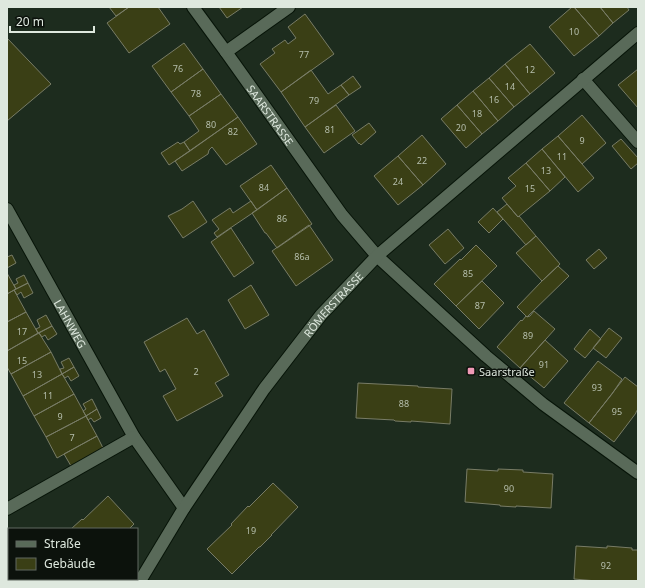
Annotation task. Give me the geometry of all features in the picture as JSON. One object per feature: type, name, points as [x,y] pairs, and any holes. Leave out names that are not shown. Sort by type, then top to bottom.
[{"type":"street","name":"SAARSTRASSE","points":[[193,7],[342,215],[377,256],[486,356],[543,404],[638,473]]},
{"type":"street","points":[[226,52],[289,7]]},
{"type":"street","name":"RÖMERSTRASSE","points":[[140,581],[184,508],[264,389],[321,314],[377,256],[638,33]]},
{"type":"street","points":[[583,79],[638,142]]},
{"type":"street","name":"LAHNWEG","points":[[7,209],[134,437],[184,508]]},
{"type":"street","points":[[7,509],[134,437]]},
{"type":"building","points":[[109,7],[129,7],[116,16]]},
{"type":"building","points":[[129,7],[158,7],[170,24],[129,53],[107,23]]},
{"type":"building","points":[[219,7],[243,7],[227,18]]},
{"type":"building","points":[[572,7],[574,7],[599,36],[574,56],[549,27]]},
{"type":"building","points":[[574,7],[600,7],[613,23],[599,36]]},
{"type":"building","points":[[600,7],[627,7],[629,10],[613,23]]},
{"type":"building","points":[[305,14],[334,54],[281,92],[260,64],[275,53],[272,49],[285,40],[288,44],[296,38],[288,27]]},
{"type":"building","points":[[7,38],[51,84],[7,121]]},
{"type":"building","points":[[184,43],[203,69],[171,92],[152,66]]},
{"type":"building","points":[[530,44],[555,73],[530,94],[505,64]]},
{"type":"building","points":[[505,64],[530,94],[514,107],[489,78]]},
{"type":"building","points":[[203,69],[221,94],[189,116],[171,92]]},
{"type":"building","points":[[638,69],[638,108],[618,85]]},
{"type":"building","points":[[311,70],[328,94],[341,85],[349,95],[305,127],[281,92]]},
{"type":"building","points":[[353,76],[361,87],[349,95],[341,85]]},
{"type":"building","points":[[489,78],[514,107],[498,121],[473,91]]},
{"type":"building","points":[[473,91],[498,121],[482,134],[457,105]]},
{"type":"building","points":[[221,94],[238,117],[190,151],[184,142],[199,131],[189,116]]},
{"type":"building","points":[[336,105],[355,131],[324,153],[305,127]]},
{"type":"building","points":[[457,105],[482,134],[466,148],[441,119]]},
{"type":"building","points":[[582,115],[606,143],[582,164],[558,136]]},
{"type":"building","points":[[238,117],[257,144],[226,165],[212,147],[208,154],[182,171],[175,161]]},
{"type":"building","points":[[369,123],[376,132],[361,145],[352,135]]},
{"type":"building","points":[[422,135],[446,164],[423,185],[398,156]]},
{"type":"building","points":[[558,136],[594,178],[578,192],[542,149]]},
{"type":"building","points":[[621,139],[638,158],[638,163],[631,169],[612,146]]},
{"type":"building","points":[[178,142],[180,144],[184,142],[190,151],[169,165],[161,153]]},
{"type":"building","points":[[542,149],[565,177],[550,191],[526,163]]},
{"type":"building","points":[[398,156],[423,185],[398,205],[374,176]]},
{"type":"building","points":[[526,163],[550,191],[518,217],[502,198],[516,186],[508,178]]},
{"type":"building","points":[[271,165],[287,188],[257,210],[240,186]]},
{"type":"building","points":[[287,188],[312,224],[277,248],[252,213]]},
{"type":"building","points":[[193,201],[207,222],[183,238],[168,216],[182,209]]},
{"type":"building","points":[[251,201],[257,210],[217,237],[214,233],[219,229],[212,220],[230,208],[233,213]]},
{"type":"building","points":[[507,204],[536,236],[526,245],[497,212]]},
{"type":"building","points":[[493,208],[503,219],[489,233],[478,222]]},
{"type":"building","points":[[309,225],[333,260],[296,286],[272,251]]},
{"type":"building","points":[[231,228],[254,263],[234,277],[211,242]]},
{"type":"building","points":[[448,229],[464,248],[445,264],[429,245]]},
{"type":"building","points":[[536,236],[560,264],[542,281],[516,253]]},
{"type":"building","points":[[476,245],[497,266],[456,306],[434,284]]},
{"type":"building","points":[[599,249],[607,258],[594,269],[586,260]]},
{"type":"building","points":[[12,255],[16,263],[7,268],[7,257]]},
{"type":"building","points":[[558,266],[569,276],[527,317],[517,307]]},
{"type":"building","points":[[7,273],[16,289],[7,294]]},
{"type":"building","points":[[24,275],[28,283],[16,289],[14,285],[18,283],[16,279]]},
{"type":"building","points":[[482,281],[504,303],[479,329],[456,306]]},
{"type":"building","points":[[28,283],[33,293],[24,298],[21,292],[17,295],[14,290]]},
{"type":"building","points":[[251,285],[269,315],[245,329],[228,300]]},
{"type":"building","points":[[14,290],[26,312],[7,322],[7,294]]},
{"type":"building","points":[[534,311],[555,329],[520,368],[497,347],[521,320],[522,321],[526,316],[530,316]]},
{"type":"building","points":[[26,312],[38,333],[7,351],[7,322]]},
{"type":"building","points":[[46,315],[52,326],[38,333],[36,329],[40,327],[37,320]]},
{"type":"building","points":[[187,318],[197,334],[204,330],[229,375],[215,383],[223,396],[177,421],[163,396],[176,389],[165,369],[160,372],[144,342]]},
{"type":"building","points":[[52,326],[57,334],[48,340],[45,335],[42,337],[39,333]]},
{"type":"building","points":[[609,328],[622,338],[606,358],[593,348]]},
{"type":"building","points":[[590,329],[601,339],[585,358],[574,349]]},
{"type":"building","points":[[39,333],[51,352],[11,374],[7,367],[7,351]]},
{"type":"building","points":[[545,340],[568,361],[544,388],[520,368]]},
{"type":"building","points":[[51,352],[62,374],[23,396],[11,374]]},
{"type":"building","points":[[69,358],[74,367],[62,374],[60,369],[64,368],[61,362]]},
{"type":"building","points":[[598,361],[622,379],[589,423],[564,403]]},
{"type":"building","points":[[74,367],[79,376],[71,381],[68,376],[65,378],[62,374]]},
{"type":"building","points":[[62,374],[74,394],[34,416],[23,396]]},
{"type":"building","points":[[625,377],[638,387],[638,409],[614,442],[589,423]]},
{"type":"building","points":[[358,383],[452,389],[450,424],[356,418]]},
{"type":"building","points":[[74,394],[86,416],[46,437],[34,416]]},
{"type":"building","points":[[92,399],[97,409],[86,416],[83,411],[86,409],[83,404]]},
{"type":"building","points":[[97,409],[101,418],[94,422],[91,418],[88,420],[86,416]]},
{"type":"building","points":[[86,416],[97,436],[57,458],[46,437]]},
{"type":"building","points":[[97,436],[103,448],[71,466],[64,454]]},
{"type":"building","points":[[467,469],[498,471],[498,469],[523,470],[523,472],[553,474],[551,508],[500,506],[465,502]]},
{"type":"building","points":[[273,483],[298,507],[232,574],[207,549],[232,525],[231,524],[248,506],[249,507]]},
{"type":"building","points":[[108,496],[134,524],[130,528],[72,528],[82,519],[83,520]]},
{"type":"building","points":[[576,546],[607,548],[607,546],[632,548],[632,550],[638,550],[638,581],[597,581],[574,579]]},
{"type":"place","name":"Saarstraße","points":[[471,371]]}]
